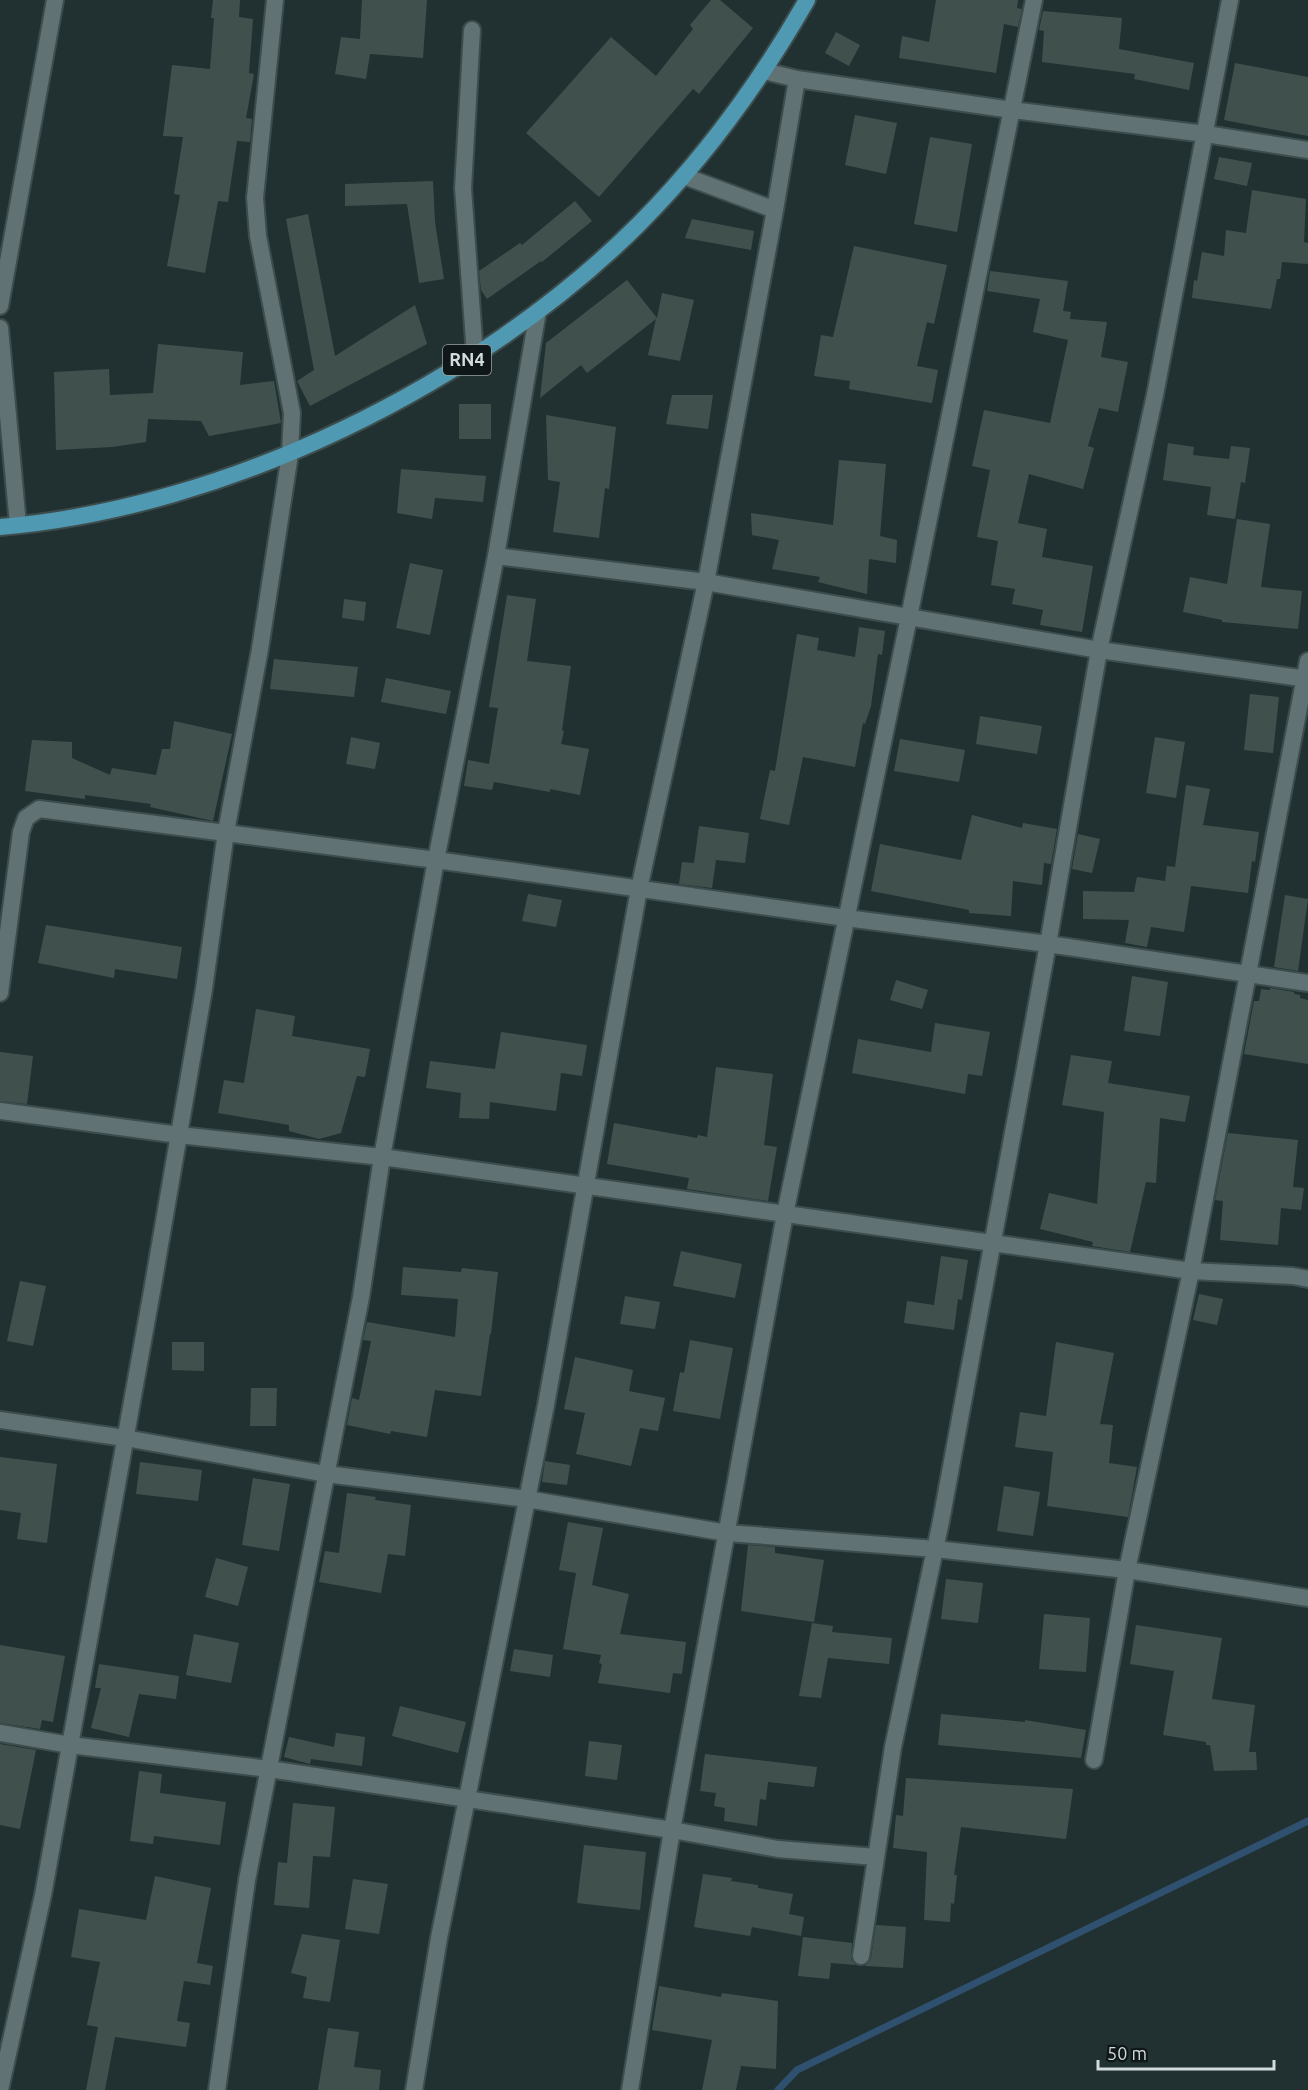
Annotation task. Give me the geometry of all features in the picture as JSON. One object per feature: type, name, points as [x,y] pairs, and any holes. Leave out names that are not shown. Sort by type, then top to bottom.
[{"type":"highway","name":"RN4","points":[[0,527],[102,513],[223,480],[290,454],[377,412],[475,355],[590,270],[639,225],[721,132],[764,71],[807,0]]},
{"type":"street","points":[[0,306],[55,0]]},
{"type":"street","points":[[0,2090],[43,1895],[179,1135],[204,989],[226,832],[260,649],[290,454],[292,413],[258,236],[255,198],[274,0]]},
{"type":"street","points":[[630,2090],[672,1830],[785,1214],[1034,0]]},
{"type":"street","points":[[861,1956],[893,1747],[935,1549],[1048,944],[1099,650],[1155,395],[1230,0]]},
{"type":"street","points":[[472,30],[463,188],[475,355]]},
{"type":"street","points":[[764,71],[797,79],[1012,110],[1206,134],[1308,150]]},
{"type":"street","points":[[414,2090],[439,1938],[546,1405],[639,889],[706,582],[797,79]]},
{"type":"street","points":[[684,176],[775,210]]},
{"type":"street","points":[[217,2090],[247,1880],[361,1297],[382,1157],[436,860],[496,556],[538,310]]},
{"type":"street","points":[[0,328],[18,525]]},
{"type":"street","points":[[496,556],[706,582],[1099,650],[1306,679]]},
{"type":"street","points":[[1094,1760],[1127,1570],[1191,1271],[1308,661]]},
{"type":"street","points":[[0,993],[21,832],[26,818],[39,809],[436,860],[1048,944],[1308,983]]},
{"type":"street","points":[[0,1111],[179,1135],[382,1157],[1191,1271],[1293,1276],[1308,1279]]},
{"type":"street","points":[[0,1420],[125,1438],[327,1474],[526,1499],[728,1533],[935,1549],[1127,1570],[1308,1598]]},
{"type":"street","points":[[0,1733],[70,1745],[269,1769],[672,1830],[778,1849],[876,1857]]},
{"type":"building","points":[[213,0],[240,0],[239,17],[253,19],[249,73],[254,74],[246,118],[252,119],[250,142],[237,141],[228,202],[218,201],[205,273],[167,266],[180,195],[174,194],[183,137],[163,136],[172,65],[210,69]]},
{"type":"building","points":[[362,0],[427,0],[423,58],[370,54],[366,79],[335,74],[341,37],[360,39]]},
{"type":"building","points":[[711,0],[720,0],[753,28],[699,94],[693,89],[599,197],[526,133],[611,37],[656,76],[693,29],[690,25]]},
{"type":"building","points":[[936,0],[1018,0],[1017,8],[1022,9],[1018,27],[1004,24],[996,73],[899,58],[902,36],[929,42]]},
{"type":"building","points":[[1043,11],[1122,18],[1119,49],[1194,63],[1189,90],[1134,79],[1135,74],[1042,62],[1044,31],[1039,30]]},
{"type":"building","points":[[836,32],[860,45],[849,66],[825,53]]},
{"type":"building","points":[[1235,63],[1308,77],[1308,136],[1224,120]]},
{"type":"building","points":[[855,115],[897,123],[886,174],[845,165]]},
{"type":"building","points":[[930,137],[972,144],[957,232],[914,224]]},
{"type":"building","points":[[1219,157],[1252,163],[1247,186],[1214,179]]},
{"type":"building","points":[[433,181],[435,222],[444,279],[419,283],[407,204],[345,206],[345,184]]},
{"type":"building","points":[[1252,190],[1306,199],[1304,242],[1308,243],[1308,264],[1282,262],[1280,279],[1277,279],[1271,309],[1192,298],[1194,280],[1197,281],[1202,252],[1224,256],[1226,230],[1246,233]]},
{"type":"building","points":[[575,201],[592,221],[542,262],[487,299],[481,290],[479,271],[520,243],[522,245]]},
{"type":"building","points":[[308,214],[335,356],[415,305],[427,344],[310,406],[297,381],[314,370],[286,219]]},
{"type":"building","points":[[692,219],[754,231],[751,250],[685,238]]},
{"type":"building","points":[[854,246],[947,265],[934,324],[927,322],[917,366],[938,370],[932,403],[849,389],[850,381],[814,376],[821,335],[833,337]]},
{"type":"building","points":[[990,271],[1068,281],[1063,311],[1071,312],[1070,319],[1107,322],[1101,357],[1128,362],[1118,412],[1099,408],[1088,446],[1094,448],[1083,489],[1029,474],[1018,523],[1047,529],[1042,557],[1093,566],[1082,632],[1040,625],[1043,610],[1012,604],[1015,589],[991,585],[998,541],[977,537],[990,470],[972,466],[984,410],[1050,423],[1068,340],[1033,332],[1040,299],[987,291]]},
{"type":"building","points":[[627,280],[657,318],[662,293],[694,300],[680,361],[648,355],[656,319],[587,373],[581,365],[540,398],[546,343]]},
{"type":"building","points":[[158,344],[243,352],[240,385],[274,381],[281,423],[209,436],[201,421],[148,419],[146,442],[112,447],[56,450],[54,372],[109,369],[110,395],[153,393]]},
{"type":"building","points":[[672,395],[713,395],[708,429],[666,424]]},
{"type":"building","points":[[459,404],[491,404],[491,439],[459,439]]},
{"type":"building","points":[[546,415],[616,427],[609,489],[605,488],[599,538],[553,532],[560,482],[548,480]]},
{"type":"building","points":[[1168,443],[1194,447],[1193,455],[1229,459],[1231,446],[1250,448],[1245,483],[1241,482],[1235,519],[1207,515],[1211,487],[1163,480]]},
{"type":"building","points":[[839,460],[886,464],[880,536],[897,540],[896,563],[869,559],[867,594],[818,582],[820,577],[772,569],[779,540],[752,535],[751,513],[833,525]]},
{"type":"building","points":[[401,469],[486,476],[483,502],[435,498],[432,519],[397,513]]},
{"type":"building","points":[[1237,519],[1270,524],[1261,587],[1302,591],[1298,629],[1222,622],[1222,620],[1183,612],[1190,577],[1227,584]]},
{"type":"building","points":[[410,563],[443,570],[430,635],[396,628]]},
{"type":"building","points":[[507,595],[536,599],[527,661],[571,666],[561,744],[589,749],[580,795],[494,782],[492,790],[464,786],[468,760],[489,764],[498,708],[489,707]]},
{"type":"building","points":[[344,599],[366,602],[364,621],[342,618]]},
{"type":"building","points":[[859,627],[885,631],[882,655],[878,654],[871,706],[865,724],[863,723],[855,767],[803,757],[789,825],[760,819],[770,770],[775,771],[797,634],[819,638],[817,650],[855,657]]},
{"type":"building","points":[[274,659],[358,667],[354,697],[270,689]]},
{"type":"building","points":[[386,678],[451,691],[446,714],[381,702]]},
{"type":"building","points":[[1250,694],[1279,697],[1273,753],[1244,750]]},
{"type":"building","points":[[980,716],[1042,726],[1037,754],[976,744]]},
{"type":"building","points":[[174,721],[232,734],[213,821],[150,807],[151,804],[85,795],[85,799],[25,791],[32,740],[72,742],[72,758],[110,775],[112,768],[156,775],[162,749],[170,749]]},
{"type":"building","points":[[351,737],[380,743],[375,769],[346,764]]},
{"type":"building","points":[[1155,737],[1185,742],[1176,798],[1146,793]]},
{"type":"building","points":[[900,739],[965,750],[959,782],[894,771]]},
{"type":"building","points":[[1186,785],[1210,789],[1203,825],[1259,832],[1248,893],[1191,886],[1184,932],[1151,927],[1147,947],[1125,943],[1129,920],[1083,919],[1083,891],[1134,892],[1137,877],[1165,881],[1167,866],[1175,867]]},
{"type":"building","points":[[972,815],[1022,828],[1023,823],[1057,829],[1051,864],[1044,863],[1042,885],[1013,881],[1011,916],[969,913],[969,910],[871,891],[880,844],[961,860]]},
{"type":"building","points":[[699,826],[749,833],[745,863],[716,860],[712,888],[679,884],[682,862],[694,863]]},
{"type":"building","points":[[1078,834],[1100,839],[1092,873],[1072,869]]},
{"type":"building","points":[[528,894],[562,900],[556,927],[522,921]]},
{"type":"building","points":[[1285,895],[1308,899],[1298,971],[1274,967]]},
{"type":"building","points":[[46,925],[182,947],[177,979],[115,969],[114,978],[38,963]]},
{"type":"building","points":[[1132,976],[1168,982],[1160,1036],[1124,1031]]},
{"type":"building","points":[[896,980],[928,990],[922,1009],[890,1000]]},
{"type":"building","points":[[1270,988],[1294,992],[1300,995],[1300,998],[1308,1000],[1308,1064],[1244,1054],[1254,1001],[1259,1001],[1261,989],[1270,990]]},
{"type":"building","points":[[256,1009],[295,1016],[292,1036],[370,1049],[365,1077],[357,1076],[341,1133],[319,1139],[289,1131],[289,1125],[218,1113],[224,1080],[244,1083]]},
{"type":"building","points":[[935,1023],[990,1032],[982,1076],[968,1074],[965,1094],[852,1073],[858,1039],[931,1052]]},
{"type":"building","points":[[501,1032],[587,1045],[582,1076],[561,1073],[556,1111],[490,1102],[489,1119],[459,1118],[461,1093],[426,1088],[430,1061],[495,1069]]},
{"type":"building","points":[[0,1052],[33,1056],[27,1104],[0,1101]]},
{"type":"building","points":[[1071,1055],[1112,1061],[1108,1083],[1190,1096],[1185,1122],[1160,1118],[1156,1183],[1146,1182],[1130,1252],[1092,1246],[1093,1242],[1040,1229],[1049,1193],[1097,1204],[1104,1112],[1062,1105]]},
{"type":"building","points":[[716,1067],[773,1074],[764,1145],[777,1147],[768,1201],[687,1189],[689,1178],[607,1164],[614,1123],[697,1138],[698,1135],[707,1137]]},
{"type":"building","points":[[1228,1133],[1298,1140],[1293,1187],[1304,1188],[1301,1210],[1281,1208],[1278,1245],[1220,1240],[1223,1201],[1215,1200]]},
{"type":"building","points":[[681,1251],[742,1264],[735,1298],[673,1286]]},
{"type":"building","points":[[941,1256],[968,1260],[962,1300],[958,1299],[954,1330],[904,1323],[907,1301],[934,1305]]},
{"type":"building","points":[[403,1267],[461,1272],[462,1268],[498,1272],[481,1396],[435,1390],[427,1437],[391,1431],[390,1434],[347,1425],[352,1398],[359,1400],[371,1341],[363,1340],[367,1322],[455,1337],[458,1299],[401,1295]]},
{"type":"building","points":[[20,1281],[46,1286],[33,1346],[7,1341]]},
{"type":"building","points":[[1199,1294],[1223,1299],[1217,1325],[1193,1320]]},
{"type":"building","points":[[625,1296],[660,1302],[655,1329],[620,1324]]},
{"type":"building","points":[[690,1340],[733,1348],[720,1419],[673,1411],[680,1372],[684,1373]]},
{"type":"building","points":[[172,1342],[204,1342],[204,1371],[172,1370]]},
{"type":"building","points":[[1056,1342],[1114,1353],[1100,1424],[1113,1425],[1109,1463],[1137,1467],[1128,1517],[1047,1506],[1053,1452],[1015,1447],[1020,1412],[1046,1416]]},
{"type":"building","points":[[575,1357],[633,1370],[629,1391],[665,1398],[658,1431],[640,1428],[631,1466],[576,1454],[585,1413],[564,1409]]},
{"type":"building","points":[[251,1388],[277,1388],[276,1426],[250,1426]]},
{"type":"building","points":[[0,1457],[57,1464],[47,1543],[17,1539],[21,1513],[0,1510]]},
{"type":"building","points":[[545,1461],[570,1465],[567,1485],[542,1482]]},
{"type":"building","points":[[140,1462],[202,1470],[198,1501],[136,1494]]},
{"type":"building","points":[[253,1478],[290,1484],[279,1551],[242,1545]]},
{"type":"building","points":[[1004,1486],[1040,1492],[1033,1536],[997,1531]]},
{"type":"building","points":[[347,1493],[411,1505],[405,1556],[388,1554],[381,1593],[319,1582],[325,1551],[339,1553]]},
{"type":"building","points":[[568,1522],[603,1528],[592,1585],[629,1594],[620,1634],[686,1642],[682,1674],[673,1673],[670,1693],[598,1683],[602,1664],[599,1663],[601,1655],[563,1649],[576,1573],[559,1570]]},
{"type":"building","points":[[748,1545],[775,1547],[775,1553],[824,1560],[814,1622],[741,1611]]},
{"type":"building","points":[[216,1558],[248,1567],[238,1606],[205,1597]]},
{"type":"building","points":[[946,1579],[983,1583],[978,1623],[941,1619]]},
{"type":"building","points":[[1044,1614],[1090,1618],[1086,1672],[1039,1669]]},
{"type":"building","points":[[812,1623],[833,1626],[832,1632],[892,1638],[889,1664],[828,1658],[821,1698],[799,1696]]},
{"type":"building","points":[[1136,1625],[1222,1638],[1212,1699],[1255,1705],[1249,1752],[1256,1752],[1257,1770],[1214,1771],[1210,1745],[1206,1745],[1206,1742],[1163,1735],[1174,1671],[1130,1664]]},
{"type":"building","points":[[194,1634],[239,1643],[231,1683],[186,1675]]},
{"type":"building","points":[[0,1645],[65,1656],[53,1722],[42,1720],[40,1729],[0,1723]]},
{"type":"building","points":[[514,1649],[553,1655],[550,1677],[510,1671]]},
{"type":"building","points":[[99,1664],[179,1676],[176,1699],[139,1694],[129,1737],[91,1728],[101,1688],[95,1688]]},
{"type":"building","points":[[400,1706],[466,1722],[458,1753],[392,1736]]},
{"type":"building","points":[[941,1714],[1025,1722],[1025,1720],[1086,1730],[1081,1758],[938,1745]]},
{"type":"building","points":[[336,1733],[365,1737],[362,1766],[311,1759],[310,1764],[284,1757],[289,1737],[334,1747]]},
{"type":"building","points":[[589,1741],[622,1745],[617,1780],[585,1776]]},
{"type":"building","points":[[0,1744],[36,1750],[20,1829],[0,1825]]},
{"type":"building","points":[[705,1754],[817,1767],[814,1787],[768,1782],[766,1800],[760,1799],[757,1826],[724,1821],[725,1808],[714,1806],[716,1793],[700,1791]]},
{"type":"building","points":[[139,1771],[162,1774],[160,1793],[226,1802],[220,1845],[154,1836],[153,1844],[130,1841]]},
{"type":"building","points":[[906,1778],[1073,1789],[1066,1839],[961,1827],[954,1875],[957,1875],[954,1904],[951,1903],[950,1922],[924,1920],[927,1852],[893,1848],[896,1815],[903,1816]]},
{"type":"building","points":[[293,1803],[335,1807],[330,1857],[313,1856],[309,1908],[274,1905],[278,1862],[287,1863]]},
{"type":"building","points":[[584,1845],[646,1852],[640,1910],[577,1903]]},
{"type":"building","points":[[703,1874],[732,1878],[731,1881],[793,1894],[789,1914],[804,1917],[801,1936],[752,1927],[750,1936],[694,1927]]},
{"type":"building","points":[[155,1876],[211,1888],[197,1963],[213,1966],[210,1985],[184,1981],[177,2021],[190,2023],[186,2047],[115,2037],[105,2090],[86,2090],[98,2027],[87,2025],[100,1962],[71,1957],[79,1909],[146,1920]]},
{"type":"building","points":[[353,1879],[388,1884],[379,1934],[345,1929]]},
{"type":"building","points":[[876,1925],[906,1927],[903,1968],[865,1966],[871,1958]]},
{"type":"building","points":[[302,1934],[340,1940],[330,2002],[303,1998],[307,1977],[291,1973]]},
{"type":"building","points":[[803,1937],[852,1943],[851,1959],[856,1965],[831,1963],[829,1979],[798,1976]]},
{"type":"building","points":[[659,1986],[721,1997],[722,1993],[778,2001],[776,2069],[741,2066],[736,2090],[702,2090],[712,2040],[652,2030]]},
{"type":"building","points":[[328,2028],[359,2032],[354,2067],[381,2070],[379,2090],[318,2090]]},
{"type":"waterway","points":[[778,2090],[797,2070],[1308,1821]]}]
